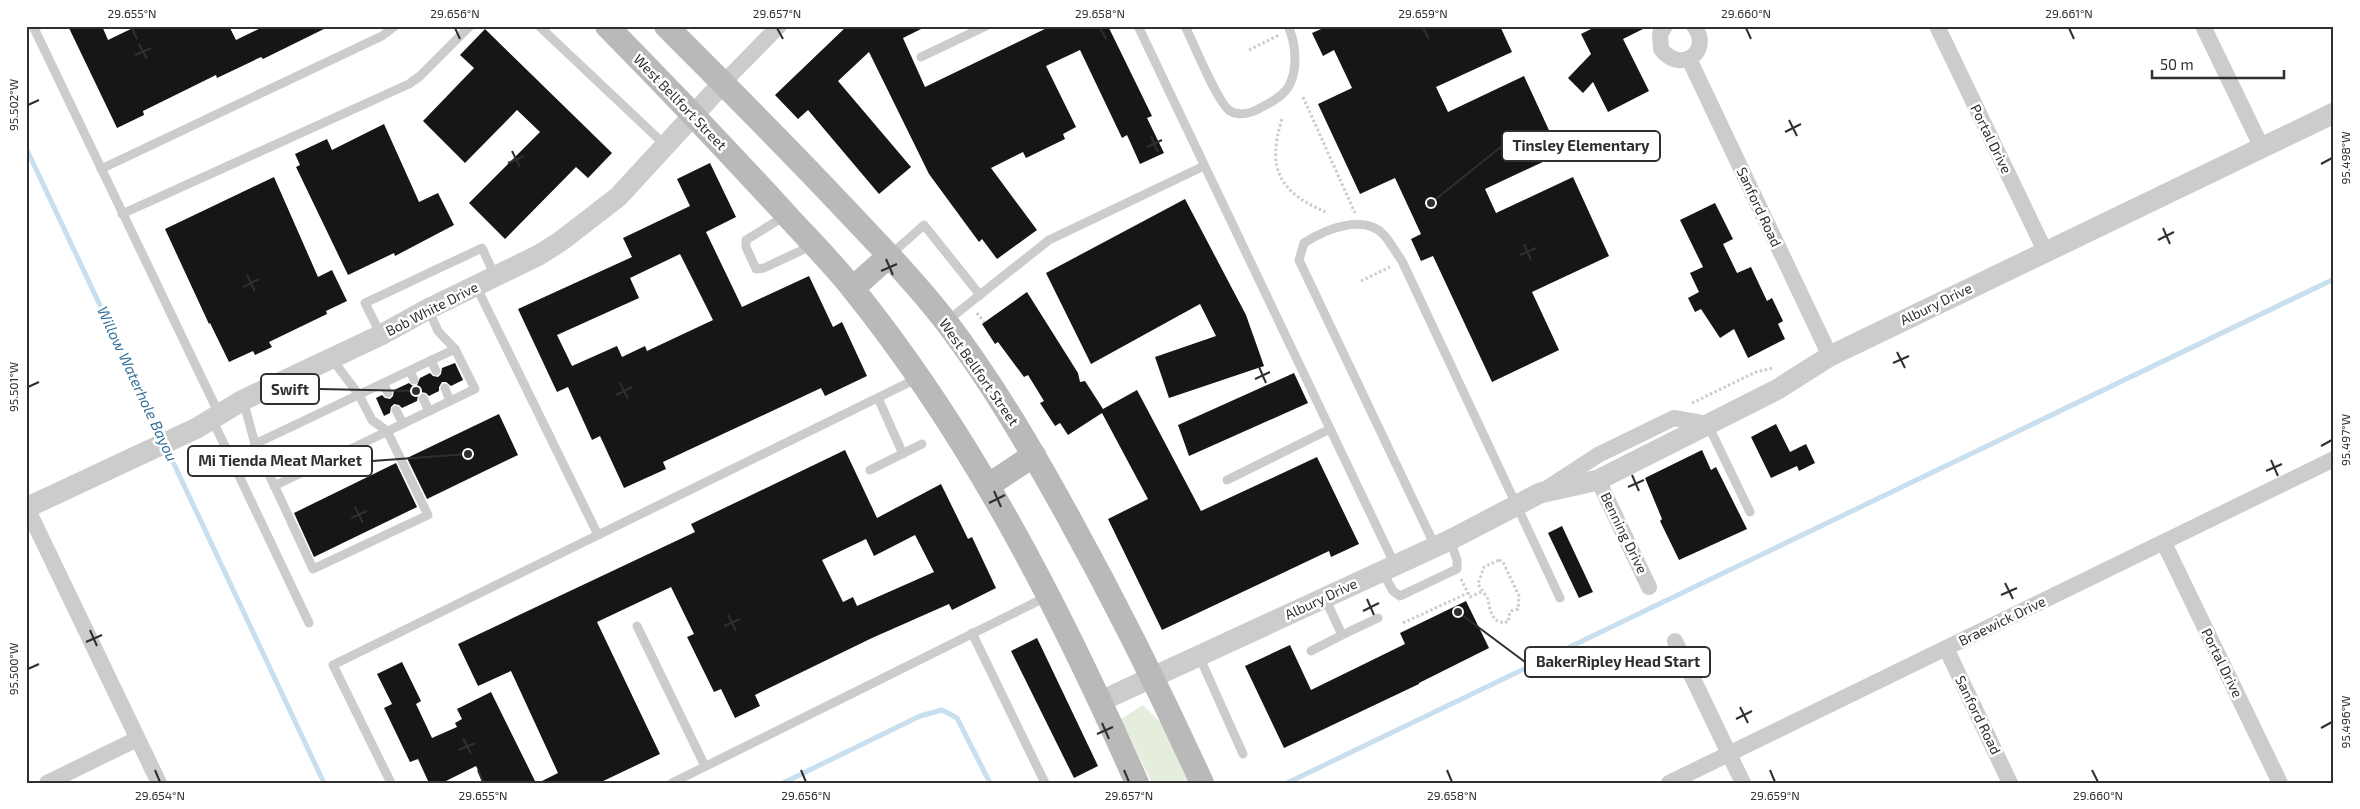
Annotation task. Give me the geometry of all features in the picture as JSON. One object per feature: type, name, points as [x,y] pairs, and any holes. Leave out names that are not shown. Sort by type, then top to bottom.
[{"type":"main road","name":"West Bellfort Street","points":[[606,26],[694,114],[852,288],[919,378],[989,485],[1049,596],[1101,702],[1137,783]]},
{"type":"main road","name":"West Bellfort Street","points":[[666,26],[889,256],[946,322],[998,395],[1034,454],[1099,573],[1153,677],[1202,783]]},
{"type":"main road","points":[[852,288],[889,256]]},
{"type":"main road","points":[[989,485],[1034,454]]},
{"type":"street","name":"Bob White Drive","points":[[27,508],[210,420],[243,400],[381,335],[428,309],[546,250],[592,219],[618,197],[723,83],[779,26]]},
{"type":"street","points":[[1665,26],[1660,34],[1662,50],[1673,60],[1681,61],[1689,59],[1700,48],[1701,40],[1694,26]]},
{"type":"street","name":"Portal Drive","points":[[1936,26],[2045,251]]},
{"type":"street","points":[[2203,26],[2262,148]]},
{"type":"street","name":"Sanford Road","points":[[1689,59],[1830,356]]},
{"type":"street","name":"Albury Drive","points":[[1540,493],[1598,480],[1778,389],[1830,356],[2334,113]]},
{"type":"street","name":"Albury Drive","points":[[1101,702],[1443,543],[1540,493],[1598,455],[1674,418],[1708,424]]},
{"type":"street","name":"Braewick Drive","points":[[1669,783],[2334,459]]},
{"type":"street","name":"Benning Drive","points":[[1598,480],[1650,587]]},
{"type":"street","points":[[27,508],[159,783]]},
{"type":"street","name":"Portal Drive","points":[[2164,543],[2280,783]]},
{"type":"street","points":[[1675,641],[1743,783]]},
{"type":"street","name":"Sanford Road","points":[[1946,648],[2010,783]]},
{"type":"street","points":[[47,783],[137,739]]},
{"type":"lane","points":[[33,26],[122,214],[210,420],[309,623]]},
{"type":"lane","points":[[101,169],[382,36],[395,26]]},
{"type":"lane","points":[[122,214],[408,84],[420,76],[470,26]]},
{"type":"lane","points":[[539,26],[665,145]]},
{"type":"lane","points":[[921,57],[986,26]]},
{"type":"lane","points":[[1138,26],[1330,429],[1388,568],[1393,591],[1400,596],[1457,569],[1457,560],[1443,543],[1299,260],[1304,243],[1330,229],[1350,225],[1366,226],[1383,234],[1402,262],[1560,598]]},
{"type":"lane","points":[[1185,26],[1217,93],[1228,110],[1242,115],[1257,110],[1277,99],[1289,86],[1294,68],[1295,51],[1288,26]]},
{"type":"lane","points":[[946,322],[1049,240],[1204,166]]},
{"type":"lane","points":[[786,215],[746,240],[746,247],[756,268],[764,268],[813,245]]},
{"type":"lane","points":[[889,256],[924,225],[980,294]]},
{"type":"lane","points":[[381,335],[365,303],[482,248],[495,276]]},
{"type":"lane","points":[[476,286],[598,535]]},
{"type":"lane","points":[[274,486],[475,389],[455,349],[438,331],[428,309]]},
{"type":"lane","points":[[256,444],[455,349]]},
{"type":"lane","points":[[243,400],[256,444],[312,569],[428,515],[387,431],[372,420],[359,395],[332,358]]},
{"type":"lane","points":[[431,360],[436,371]]},
{"type":"lane","points":[[410,371],[414,380]]},
{"type":"lane","points":[[391,783],[333,665],[919,378]]},
{"type":"lane","points":[[383,384],[388,393]]},
{"type":"lane","points":[[445,388],[450,401]]},
{"type":"lane","points":[[422,398],[429,411]]},
{"type":"lane","points":[[878,398],[902,454]]},
{"type":"lane","points":[[396,410],[403,424]]},
{"type":"lane","points":[[1708,424],[1750,512]]},
{"type":"lane","points":[[1227,480],[1330,429]]},
{"type":"lane","points":[[870,470],[922,444]]},
{"type":"lane","points":[[672,783],[1049,596]]},
{"type":"lane","points":[[1325,598],[1342,635]]},
{"type":"lane","points":[[1311,651],[1378,618]]},
{"type":"lane","points":[[637,626],[705,766]]},
{"type":"lane","points":[[972,633],[1045,783]]},
{"type":"lane","points":[[1199,656],[1243,754]]},
{"type":"path","points":[[1248,50],[1273,38]]},
{"type":"path","points":[[1304,97],[1355,213]]},
{"type":"path","points":[[1282,119],[1275,148],[1278,167],[1285,184],[1295,196],[1328,213]]},
{"type":"path","points":[[1361,281],[1390,266]]},
{"type":"path","points":[[1499,560],[1503,562],[1519,596],[1518,609],[1511,611],[1508,617],[1509,621],[1498,623],[1495,620],[1490,610],[1488,599],[1483,591],[1478,584],[1484,567],[1499,560]]},
{"type":"path","points":[[1457,569],[1470,597],[1483,591]]},
{"type":"path","points":[[1403,623],[1468,593]]},
{"type":"green space","points":[[1143,705],[1161,723],[1190,783],[1152,783],[1121,719]]},
{"type":"building","points":[[68,26],[102,26],[108,40],[137,26],[229,26],[236,40],[265,26],[330,26],[263,59],[261,57],[217,78],[216,75],[143,111],[144,115],[117,128]]},
{"type":"building","points":[[847,26],[927,26],[903,38],[925,87],[1051,26],[1108,26],[1152,116],[1147,118],[1164,153],[1140,164],[1127,135],[1122,138],[1080,50],[1046,66],[1076,127],[1063,134],[1065,139],[1026,158],[1023,152],[991,168],[1037,230],[997,259],[982,239],[979,242],[929,174],[869,52],[838,81],[911,167],[879,194],[808,110],[798,119],[775,95]]},
{"type":"building","points":[[1328,26],[1500,26],[1512,52],[1436,87],[1448,112],[1524,76],[1560,154],[1485,189],[1496,213],[1573,177],[1609,256],[1532,292],[1559,350],[1492,382],[1433,256],[1421,261],[1411,239],[1421,234],[1395,178],[1360,194],[1318,104],[1352,88],[1334,50],[1323,56],[1312,33]]},
{"type":"building","points":[[1597,26],[1649,26],[1623,39],[1649,91],[1608,112],[1593,82],[1583,93],[1568,78],[1591,54],[1581,34]]},
{"type":"building","points":[[485,29],[612,153],[588,178],[576,167],[505,239],[469,203],[540,132],[517,110],[465,163],[423,121],[474,68],[460,55]]},
{"type":"building","points":[[384,124],[419,202],[438,193],[454,225],[395,256],[394,253],[348,275],[296,167],[300,165],[295,154],[327,139],[332,150]]},
{"type":"building","points":[[710,163],[736,217],[706,232],[742,307],[809,276],[833,327],[842,322],[867,376],[825,396],[821,388],[663,462],[666,469],[624,488],[600,436],[592,440],[568,387],[557,392],[518,309],[632,257],[623,238],[690,206],[677,179]],"holes":[[[680,254],[713,320],[647,351],[645,346],[622,357],[617,346],[572,366],[557,335],[639,298],[630,278]]]},
{"type":"building","points":[[274,177],[318,277],[332,270],[347,301],[326,311],[327,314],[269,342],[272,347],[255,355],[253,351],[229,362],[209,324],[165,229]]},
{"type":"building","points":[[1185,199],[1246,315],[1264,366],[1169,398],[1155,357],[1216,336],[1200,304],[1091,364],[1046,273]]},
{"type":"building","points":[[1715,203],[1733,239],[1723,244],[1737,273],[1751,267],[1767,301],[1772,298],[1783,321],[1778,324],[1785,339],[1748,358],[1734,329],[1720,338],[1701,309],[1695,312],[1688,298],[1699,292],[1690,273],[1703,267],[1680,220]]},
{"type":"building","points":[[1027,292],[1078,373],[1080,382],[1085,381],[1103,409],[1137,390],[1201,511],[1317,457],[1359,544],[1331,557],[1329,551],[1162,630],[1108,519],[1148,499],[1102,413],[1068,435],[1060,423],[1055,426],[1040,403],[1044,401],[1028,375],[1024,377],[998,342],[995,344],[982,324]]},
{"type":"building","points":[[455,363],[463,380],[451,386],[446,382],[442,382],[439,391],[429,396],[421,392],[418,395],[417,401],[402,408],[394,404],[391,407],[390,413],[384,416],[376,398],[382,395],[390,399],[393,396],[394,390],[409,383],[413,386],[417,385],[420,378],[430,373],[438,377],[441,374],[442,368]]},
{"type":"building","points":[[1294,373],[1308,403],[1189,456],[1178,425]]},
{"type":"building","points":[[499,414],[518,455],[427,499],[407,458]]},
{"type":"building","points":[[1776,424],[1790,452],[1806,444],[1815,463],[1799,471],[1797,466],[1771,478],[1751,437]]},
{"type":"building","points":[[845,450],[877,518],[941,484],[968,539],[972,537],[996,588],[952,610],[949,604],[872,638],[755,695],[760,706],[735,718],[721,689],[714,692],[687,637],[694,634],[671,587],[597,622],[660,754],[599,783],[538,783],[558,773],[511,671],[478,686],[458,644],[695,532],[691,524]],"holes":[[[915,535],[934,572],[857,606],[853,597],[843,602],[822,560],[866,539],[874,556]]]},
{"type":"building","points":[[1702,450],[1711,470],[1716,467],[1747,529],[1679,560],[1660,521],[1662,519],[1645,478]]},
{"type":"building","points":[[396,463],[417,507],[314,557],[294,513]]},
{"type":"building","points":[[1562,526],[1593,592],[1579,598],[1548,533]]},
{"type":"building","points":[[1466,601],[1489,648],[1419,684],[1284,748],[1245,666],[1290,645],[1311,690],[1405,644],[1400,633]]},
{"type":"building","points":[[1037,638],[1098,766],[1074,778],[1011,651]]},
{"type":"building","points":[[402,662],[421,701],[416,704],[432,738],[457,727],[455,723],[462,719],[457,709],[491,692],[536,783],[484,783],[476,766],[442,783],[429,783],[418,759],[410,762],[384,708],[392,704],[377,674]]},
{"type":"waterway","name":"Willow Waterhole Bayou","points":[[26,148],[163,439]]},
{"type":"waterway","points":[[1287,783],[2334,279]]},
{"type":"waterway","name":"Willow Waterhole Bayou","points":[[166,447],[324,783]]},
{"type":"waterway","points":[[783,783],[920,716],[942,710],[957,718],[990,783]]},
{"type":"place","name":"Tinsley Elementary","points":[[1431,203]]},
{"type":"place","name":"Swift","points":[[416,391]]},
{"type":"place","name":"Mi Tienda Meat Market","points":[[468,454]]},
{"type":"place","name":"BakerRipley Head Start","points":[[1458,612]]}]
